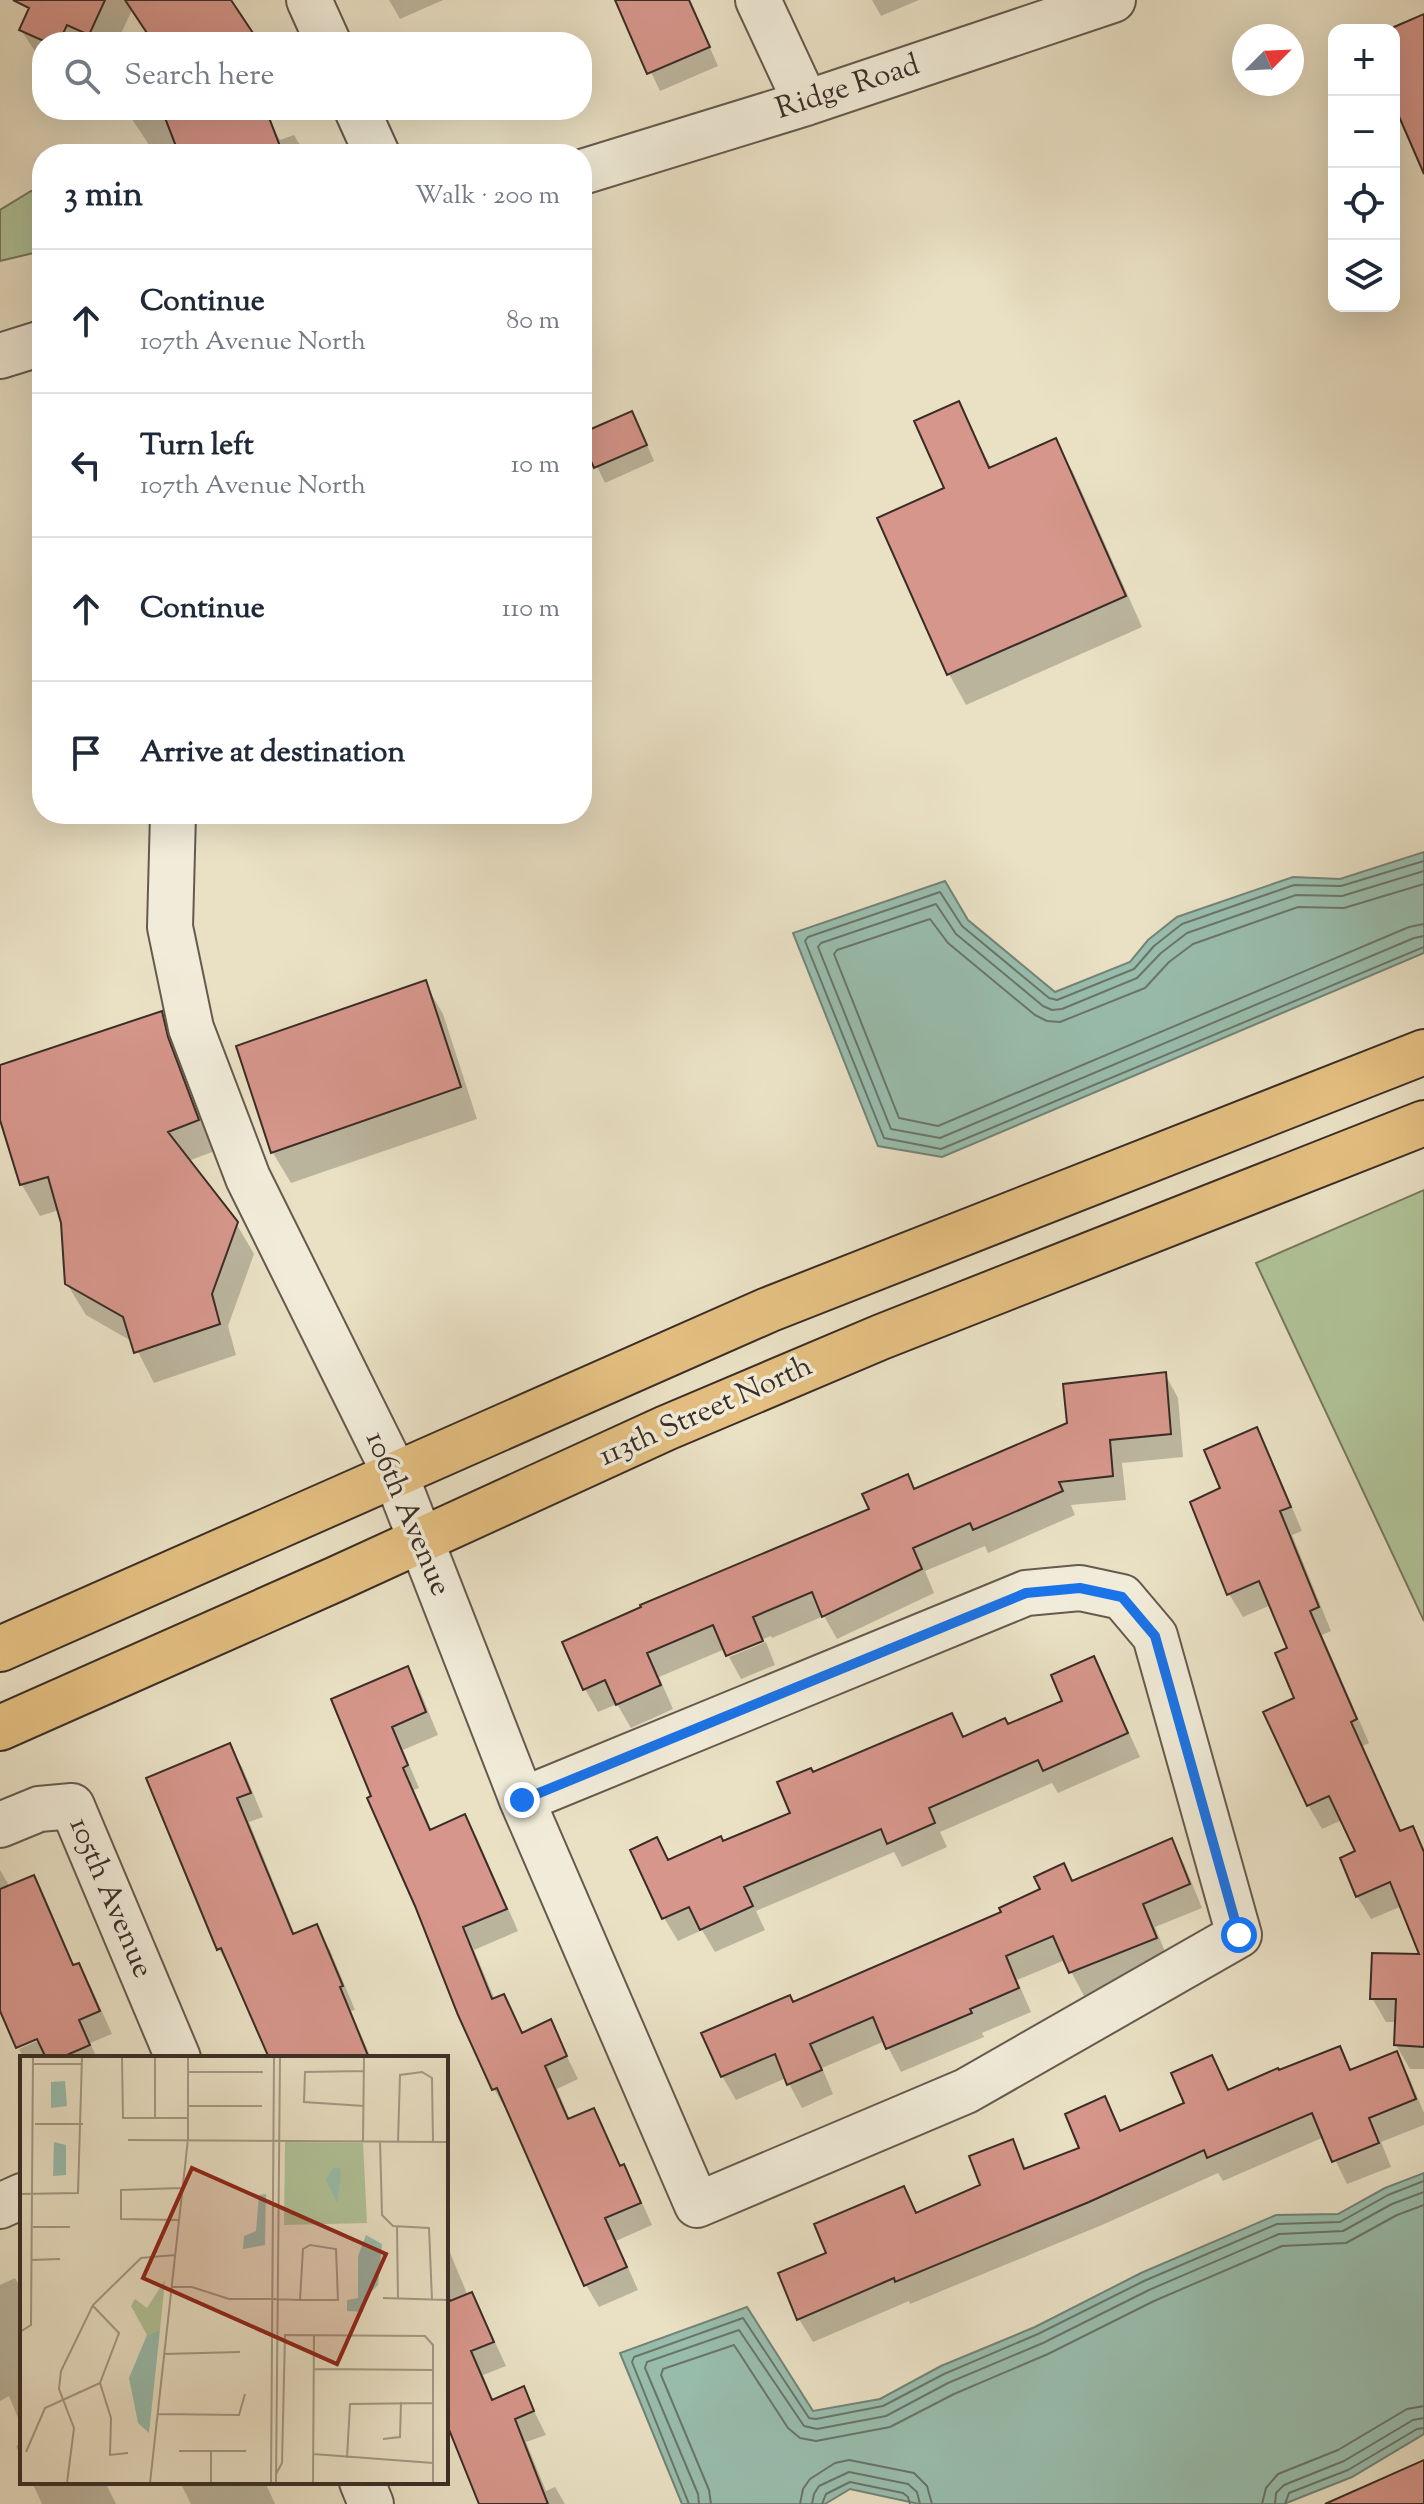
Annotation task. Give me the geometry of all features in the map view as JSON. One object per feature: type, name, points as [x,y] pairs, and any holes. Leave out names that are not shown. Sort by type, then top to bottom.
[{"type":"main road","points":[[0,1649],[768,1310],[1424,1052]]},
{"type":"main road","name":"113th Street North","points":[[0,1728],[666,1428],[881,1337],[1424,1123]]},
{"type":"street","points":[[309,0],[323,32]]},
{"type":"street","points":[[758,0],[806,103]]},
{"type":"street","name":"Ridge Road","points":[[592,169],[806,103],[1113,0]]},
{"type":"street","points":[[362,120],[372,144]]},
{"type":"street","name":"106th Avenue","points":[[173,824],[170,927],[191,1028],[248,1178],[395,1474],[522,1800],[697,2205],[966,2091],[1239,1935],[1155,1636],[1122,1597],[1080,1588],[1026,1593],[522,1800]]},
{"type":"street","name":"105th Avenue","points":[[0,1825],[39,1809],[72,1806],[177,2056]]},
{"type":"street","points":[[0,2206],[20,2197]]},
{"type":"street","points":[[363,2484],[371,2504]]},
{"type":"shaded area","points":[[32,191],[32,253],[0,261],[0,210]]},
{"type":"shaded area","points":[[1424,1190],[1424,1621],[1256,1263]]},
{"type":"water","points":[[1424,852],[1424,953],[942,1157],[878,1146],[793,933],[945,881],[968,920],[1055,992],[1130,962],[1148,940],[1177,917],[1293,877],[1340,879]]},
{"type":"water","points":[[1424,2173],[1424,2434],[1352,2477],[1284,2504],[919,2504],[850,2489],[825,2504],[682,2504],[620,2353],[747,2307],[813,2411],[880,2399],[941,2366],[1035,2327],[1141,2273],[1276,2215],[1338,2214],[1385,2188]]},
{"type":"building","points":[[13,0],[105,0],[90,32],[67,25],[64,32],[32,32],[32,36],[19,30],[29,8]]},
{"type":"building","points":[[125,0],[231,0],[252,32],[146,32]]},
{"type":"building","points":[[615,0],[689,0],[710,47],[647,74]]},
{"type":"building","points":[[1424,14],[1424,174],[1400,119],[1400,24]]},
{"type":"building","points":[[166,120],[270,120],[279,144],[175,144]]},
{"type":"building","points":[[959,401],[989,468],[1056,438],[1126,596],[947,675],[877,518],[944,488],[914,421]]},
{"type":"building","points":[[632,411],[647,445],[594,468],[592,429]]},
{"type":"building","points":[[426,980],[461,1087],[271,1153],[236,1046]]},
{"type":"building","points":[[162,1011],[168,1037],[199,1120],[168,1132],[238,1222],[212,1294],[220,1324],[134,1353],[123,1317],[65,1284],[61,1223],[48,1177],[20,1185],[0,1120],[0,1065]]},
{"type":"building","points":[[1166,1372],[1171,1434],[1110,1440],[1113,1476],[1059,1482],[1063,1491],[973,1530],[970,1523],[913,1548],[922,1569],[822,1617],[812,1592],[753,1617],[763,1641],[726,1656],[713,1625],[647,1653],[661,1685],[616,1705],[605,1680],[583,1690],[562,1642],[640,1605],[869,1509],[862,1494],[908,1474],[914,1489],[1067,1423],[1063,1384]]},
{"type":"building","points":[[1257,1427],[1291,1507],[1280,1511],[1319,1607],[1310,1611],[1357,1719],[1351,1722],[1400,1831],[1413,1826],[1424,1852],[1424,2047],[1394,2045],[1396,1999],[1370,1999],[1372,1953],[1419,1954],[1390,1882],[1356,1897],[1340,1858],[1355,1851],[1329,1796],[1307,1806],[1263,1712],[1294,1698],[1275,1653],[1287,1648],[1259,1581],[1227,1595],[1190,1502],[1220,1488],[1204,1450]]},
{"type":"building","points":[[1094,1656],[1128,1733],[1043,1771],[1038,1760],[929,1808],[935,1823],[887,1844],[881,1829],[744,1887],[753,1906],[700,1930],[689,1907],[662,1919],[630,1850],[657,1837],[668,1860],[721,1836],[723,1841],[790,1813],[777,1782],[811,1768],[813,1772],[952,1713],[963,1737],[1005,1718],[1008,1724],[1062,1701],[1051,1675]]},
{"type":"building","points":[[408,1666],[426,1712],[392,1727],[408,1765],[403,1768],[430,1830],[465,1814],[507,1909],[463,1927],[492,1999],[504,1994],[522,2033],[551,2019],[567,2056],[545,2066],[568,2119],[594,2108],[620,2166],[624,2164],[641,2203],[605,2218],[627,2267],[584,2286],[497,2088],[492,2090],[458,2015],[415,1906],[367,1798],[371,1796],[331,1699]]},
{"type":"building","points":[[230,1743],[251,1793],[237,1798],[293,1934],[317,1924],[368,2056],[268,2056],[221,1948],[217,1950],[146,1778]]},
{"type":"building","points":[[1172,1838],[1190,1884],[1143,1904],[1157,1938],[1069,1973],[1053,1936],[1006,1956],[1019,1988],[970,2009],[972,2013],[886,2049],[873,2017],[810,2044],[822,2070],[787,2085],[775,2054],[721,2077],[701,2033],[790,1995],[793,2002],[1001,1912],[999,1908],[1040,1889],[1034,1877],[1064,1863],[1072,1881]]},
{"type":"building","points":[[34,1875],[73,1965],[79,1963],[100,2011],[79,2020],[90,2045],[65,2056],[45,2056],[37,2039],[16,2048],[0,2011],[0,1889]]},
{"type":"building","points":[[1340,2046],[1350,2070],[1397,2051],[1416,2099],[1369,2118],[1379,2143],[1332,2162],[1312,2113],[1207,2158],[1204,2150],[1089,2202],[895,2282],[894,2278],[797,2320],[778,2273],[826,2253],[814,2224],[904,2186],[916,2213],[980,2185],[969,2156],[1013,2139],[1024,2169],[1079,2148],[1065,2114],[1105,2096],[1120,2131],[1184,2103],[1171,2073],[1212,2055],[1228,2090]]},
{"type":"building","points":[[472,2292],[494,2342],[471,2351],[492,2400],[524,2386],[534,2411],[515,2419],[548,2504],[479,2504],[448,2427],[448,2296],[450,2301]]},
{"type":"building","points":[[1424,2460],[1424,2504],[1325,2504]]},
{"type":"route","points":[[522,1800],[1026,1593],[1080,1588],[1122,1597],[1155,1636],[1239,1935]]}]
